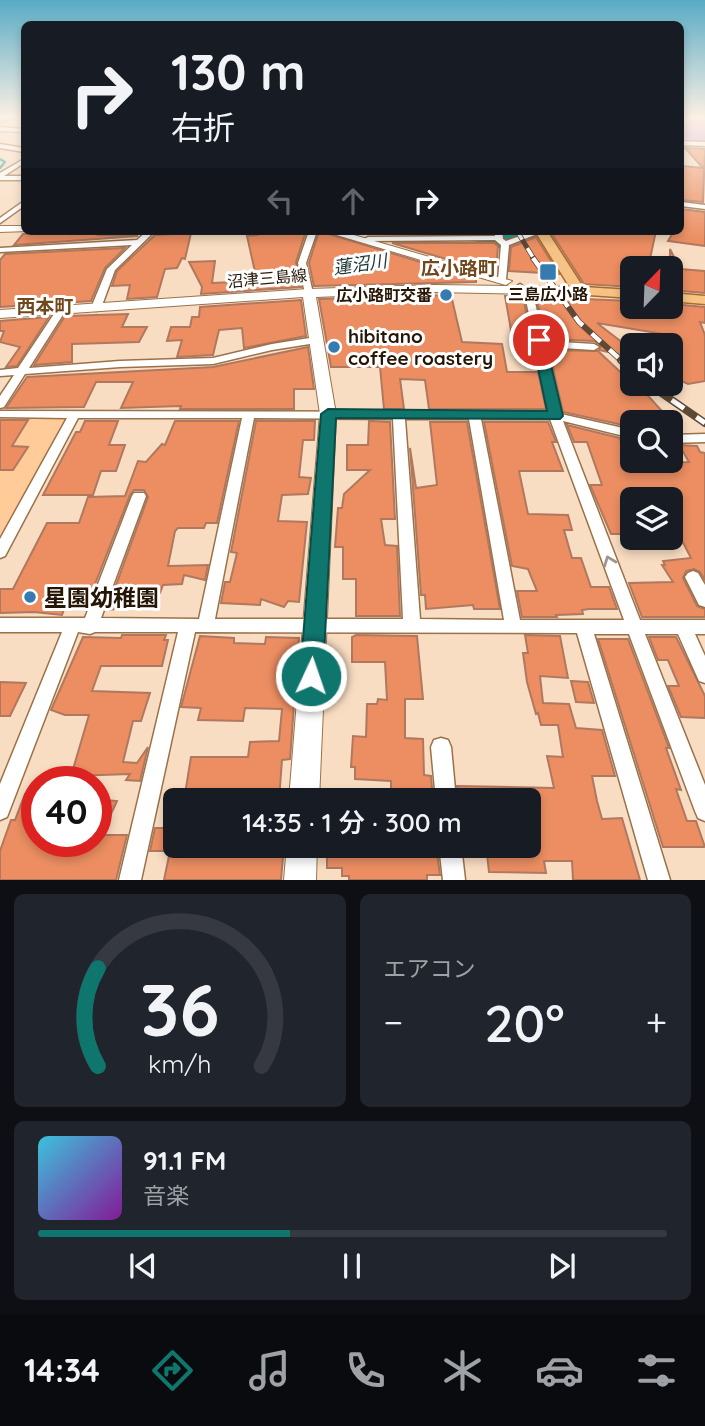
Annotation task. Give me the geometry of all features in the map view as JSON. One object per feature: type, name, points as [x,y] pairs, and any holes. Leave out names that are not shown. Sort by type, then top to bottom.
[{"type":"main road","points":[[544,235],[579,290],[620,294]]},
{"type":"main road","points":[[683,298],[705,300]]},
{"type":"street","points":[[0,177],[21,163]]},
{"type":"street","points":[[0,177],[21,178]]},
{"type":"street","points":[[684,204],[704,207]]},
{"type":"street","points":[[0,221],[21,205]]},
{"type":"street","points":[[0,229],[21,229]]},
{"type":"street","points":[[96,308],[111,269],[147,235]]},
{"type":"street","points":[[305,788],[328,414],[302,262],[312,235]]},
{"type":"street","points":[[351,235],[502,279],[529,294],[555,416],[705,811]]},
{"type":"street","points":[[369,238],[501,239],[521,235]]},
{"type":"street","points":[[501,239],[502,279]]},
{"type":"street","points":[[0,250],[140,242]]},
{"type":"street","name":"沼津三島線","points":[[0,314],[413,287],[579,290]]},
{"type":"street","points":[[0,405],[61,310]]},
{"type":"street","points":[[0,373],[120,363],[213,361],[279,345],[316,340]]},
{"type":"street","points":[[540,344],[594,347]]},
{"type":"street","points":[[0,414],[555,416],[620,431]]},
{"type":"street","points":[[0,552],[75,414]]},
{"type":"street","points":[[130,880],[197,627],[248,415]]},
{"type":"street","points":[[398,415],[412,627]]},
{"type":"street","points":[[474,415],[513,626]]},
{"type":"street","points":[[0,810],[139,496]]},
{"type":"street","points":[[693,577],[705,601]]},
{"type":"street","points":[[0,625],[705,627]]},
{"type":"street","points":[[583,626],[659,880]]},
{"type":"street","points":[[683,626],[705,675]]},
{"type":"street","points":[[441,747],[445,788]]},
{"type":"street","points":[[300,880],[301,858]]},
{"type":"street","points":[[451,858],[454,880]]},
{"type":"shaded area","points":[[0,418],[66,418],[0,537]]},
{"type":"building","points":[[694,158],[705,158],[703,202],[684,200],[684,166],[703,168]]},
{"type":"building","points":[[684,209],[705,212],[705,246],[668,241],[672,235],[684,235]]},
{"type":"building","points":[[22,235],[138,236],[14,245]]},
{"type":"building","points":[[155,235],[191,235],[185,259],[182,258],[177,268],[165,269],[157,297],[127,299],[130,285],[112,286],[117,271]]},
{"type":"building","points":[[305,235],[296,262],[301,287],[201,294],[202,287],[189,262],[215,261],[212,283],[257,281],[247,236]]},
{"type":"building","points":[[318,235],[332,235],[476,279],[476,282],[314,286],[309,263]]},
{"type":"building","points":[[553,235],[655,235],[651,256],[620,256],[620,286],[584,284]]},
{"type":"building","points":[[536,237],[559,274],[509,271],[511,247]]},
{"type":"building","points":[[392,243],[494,243],[498,246],[496,270],[476,268]]},
{"type":"building","points":[[125,248],[105,268],[91,301],[0,307],[0,260],[5,254]]},
{"type":"building","points":[[683,269],[705,271],[705,293],[683,291]]},
{"type":"building","points":[[451,295],[462,342],[502,344],[507,372],[538,372],[546,409],[429,409],[425,380],[400,379],[404,409],[384,409],[380,367],[331,367],[319,299]]},
{"type":"building","points":[[505,296],[523,296],[531,337],[512,336]]},
{"type":"building","points":[[536,297],[620,300],[620,319],[683,319],[683,305],[705,307],[705,323],[700,322],[705,335],[705,381],[688,384],[683,382],[683,333],[657,333],[597,323],[620,341],[620,354],[599,350],[601,346],[594,341],[546,339]]},
{"type":"building","points":[[301,300],[306,336],[244,348],[242,328],[219,330],[213,355],[177,357],[182,340],[167,341],[171,327],[190,327],[192,317],[199,317],[200,307]]},
{"type":"building","points":[[128,314],[122,327],[147,327],[139,342],[72,344],[72,362],[34,365],[65,316]]},
{"type":"building","points":[[49,317],[17,366],[6,367],[20,347],[0,342],[4,331],[0,331],[0,321]]},
{"type":"building","points":[[308,347],[314,389],[294,389],[294,409],[180,409],[181,406],[121,408],[133,382],[96,382],[84,407],[6,408],[27,377],[213,367]]},
{"type":"building","points":[[549,350],[598,351],[620,372],[620,396],[648,396],[661,410],[620,410],[620,424],[563,412]]},
{"type":"building","points":[[0,420],[28,420],[12,446],[28,447],[13,470],[0,470]]},
{"type":"building","points":[[85,421],[118,421],[109,445],[125,445],[116,471],[101,471],[93,495],[43,495],[76,432],[80,432]]},
{"type":"building","points":[[175,421],[239,421],[217,523],[206,523],[204,528],[178,528],[175,531],[168,566],[208,565],[205,580],[184,575],[182,584],[163,585],[160,593],[144,592],[140,606],[107,610],[148,497],[144,490],[134,490],[86,607],[65,607],[62,615],[0,613],[0,589],[13,589],[47,523],[79,523],[88,497],[125,496],[138,461],[146,462],[162,444],[165,445]]},
{"type":"building","points":[[256,421],[315,421],[314,440],[303,440],[299,477],[311,478],[308,494],[282,495],[278,521],[307,522],[299,602],[288,601],[284,607],[261,599],[260,605],[221,603],[225,582],[230,582],[237,553],[231,552]]},
{"type":"building","points":[[369,421],[390,422],[395,519],[381,519],[385,545],[397,546],[400,616],[356,616],[356,579],[343,579],[343,547],[335,547],[338,508],[342,508],[344,494],[370,470],[347,470],[347,445],[368,445]]},
{"type":"building","points":[[430,422],[467,422],[500,609],[474,609],[473,605],[426,609],[425,595],[421,595],[410,448],[416,488],[437,485]]},
{"type":"building","points":[[484,422],[548,422],[563,471],[519,471],[528,514],[568,515],[572,530],[564,530],[572,558],[581,558],[591,587],[609,587],[617,609],[589,609],[582,610],[583,614],[556,615],[557,617],[522,617],[517,591],[537,591],[528,569],[512,566]]},
{"type":"building","points":[[567,425],[620,438],[620,473],[683,473],[683,462],[689,462],[683,452],[683,445],[697,446],[700,452],[705,453],[705,580],[700,572],[694,569],[686,571],[683,578],[697,606],[705,609],[705,617],[642,617],[629,583],[673,582],[662,565],[665,565],[663,561],[691,558],[683,543],[683,487],[620,487],[620,534],[611,534],[590,485],[602,485],[587,442],[574,442]]},
{"type":"building","points":[[122,635],[166,635],[164,640],[168,640],[162,666],[101,666],[92,691],[150,693],[141,721],[133,721],[123,762],[137,763],[148,747],[140,781],[126,780],[130,774],[112,775],[112,766],[74,766],[89,715],[65,715],[51,710],[83,637],[121,638]]},
{"type":"building","points":[[525,635],[560,636],[568,678],[540,676],[543,703],[569,704],[576,728],[602,730],[615,776],[592,776],[597,801],[602,819],[622,818],[640,880],[573,880],[572,861],[544,861],[546,873],[489,872],[487,858],[541,858],[541,788],[457,786],[554,788],[547,756],[563,757],[558,725],[541,725],[538,713],[536,714],[527,682],[523,653],[528,653]]},
{"type":"building","points":[[200,636],[234,638],[234,643],[265,644],[266,637],[299,638],[290,759],[282,760],[280,788],[186,788],[191,757],[248,757],[250,742],[279,741],[282,709],[245,708],[243,721],[198,720],[201,708],[181,707]]},
{"type":"building","points":[[417,636],[423,699],[405,699],[405,738],[423,739],[424,775],[431,776],[432,788],[391,788],[391,781],[355,779],[355,767],[351,767],[353,736],[366,737],[367,704],[377,704],[378,699],[387,700],[385,662],[352,662],[352,637]]},
{"type":"building","points":[[649,637],[676,637],[705,696],[705,718],[681,717],[668,686],[679,686],[668,660],[658,660]]},
{"type":"building","points":[[598,639],[628,639],[669,748],[666,748],[681,790],[676,789],[687,821],[696,821],[705,847],[663,847]]},
{"type":"building","points":[[571,681],[588,682],[594,703],[576,702]]},
{"type":"building","points":[[0,682],[26,683],[10,716],[0,716]]},
{"type":"building","points":[[21,804],[21,857],[112,857],[112,835],[127,835],[116,880],[0,880],[0,851],[11,820],[15,820]]},
{"type":"building","points":[[155,828],[163,828],[163,851],[150,851]]},
{"type":"building","points":[[169,858],[283,858],[281,880],[164,880]]},
{"type":"building","points":[[327,858],[438,858],[440,875],[427,875],[427,880],[349,880],[349,876],[342,876],[342,868],[327,868]]},
{"type":"waterway","points":[[0,159],[5,162],[0,168]]},
{"type":"waterway","name":"蓮沼川","points":[[455,250],[494,244],[521,235]]},
{"type":"railway","points":[[519,235],[534,259]]},
{"type":"railway","points":[[533,258],[579,322],[620,359]]},
{"type":"railway","points":[[666,396],[705,423]]},
{"type":"place","name":"三島広小路","points":[[548,272]]},
{"type":"place","name":"広小路町交番","points":[[446,295]]},
{"type":"place","name":"hibitano coffee roastery","points":[[334,347]]},
{"type":"place","name":"星園幼稚園","points":[[30,597]]},
{"type":"district","name":"広小路町","points":[[459,268]]},
{"type":"district","name":"西本町","points":[[45,306]]},
{"type":"route","points":[[311,676],[328,414],[555,416],[539,340]]}]
